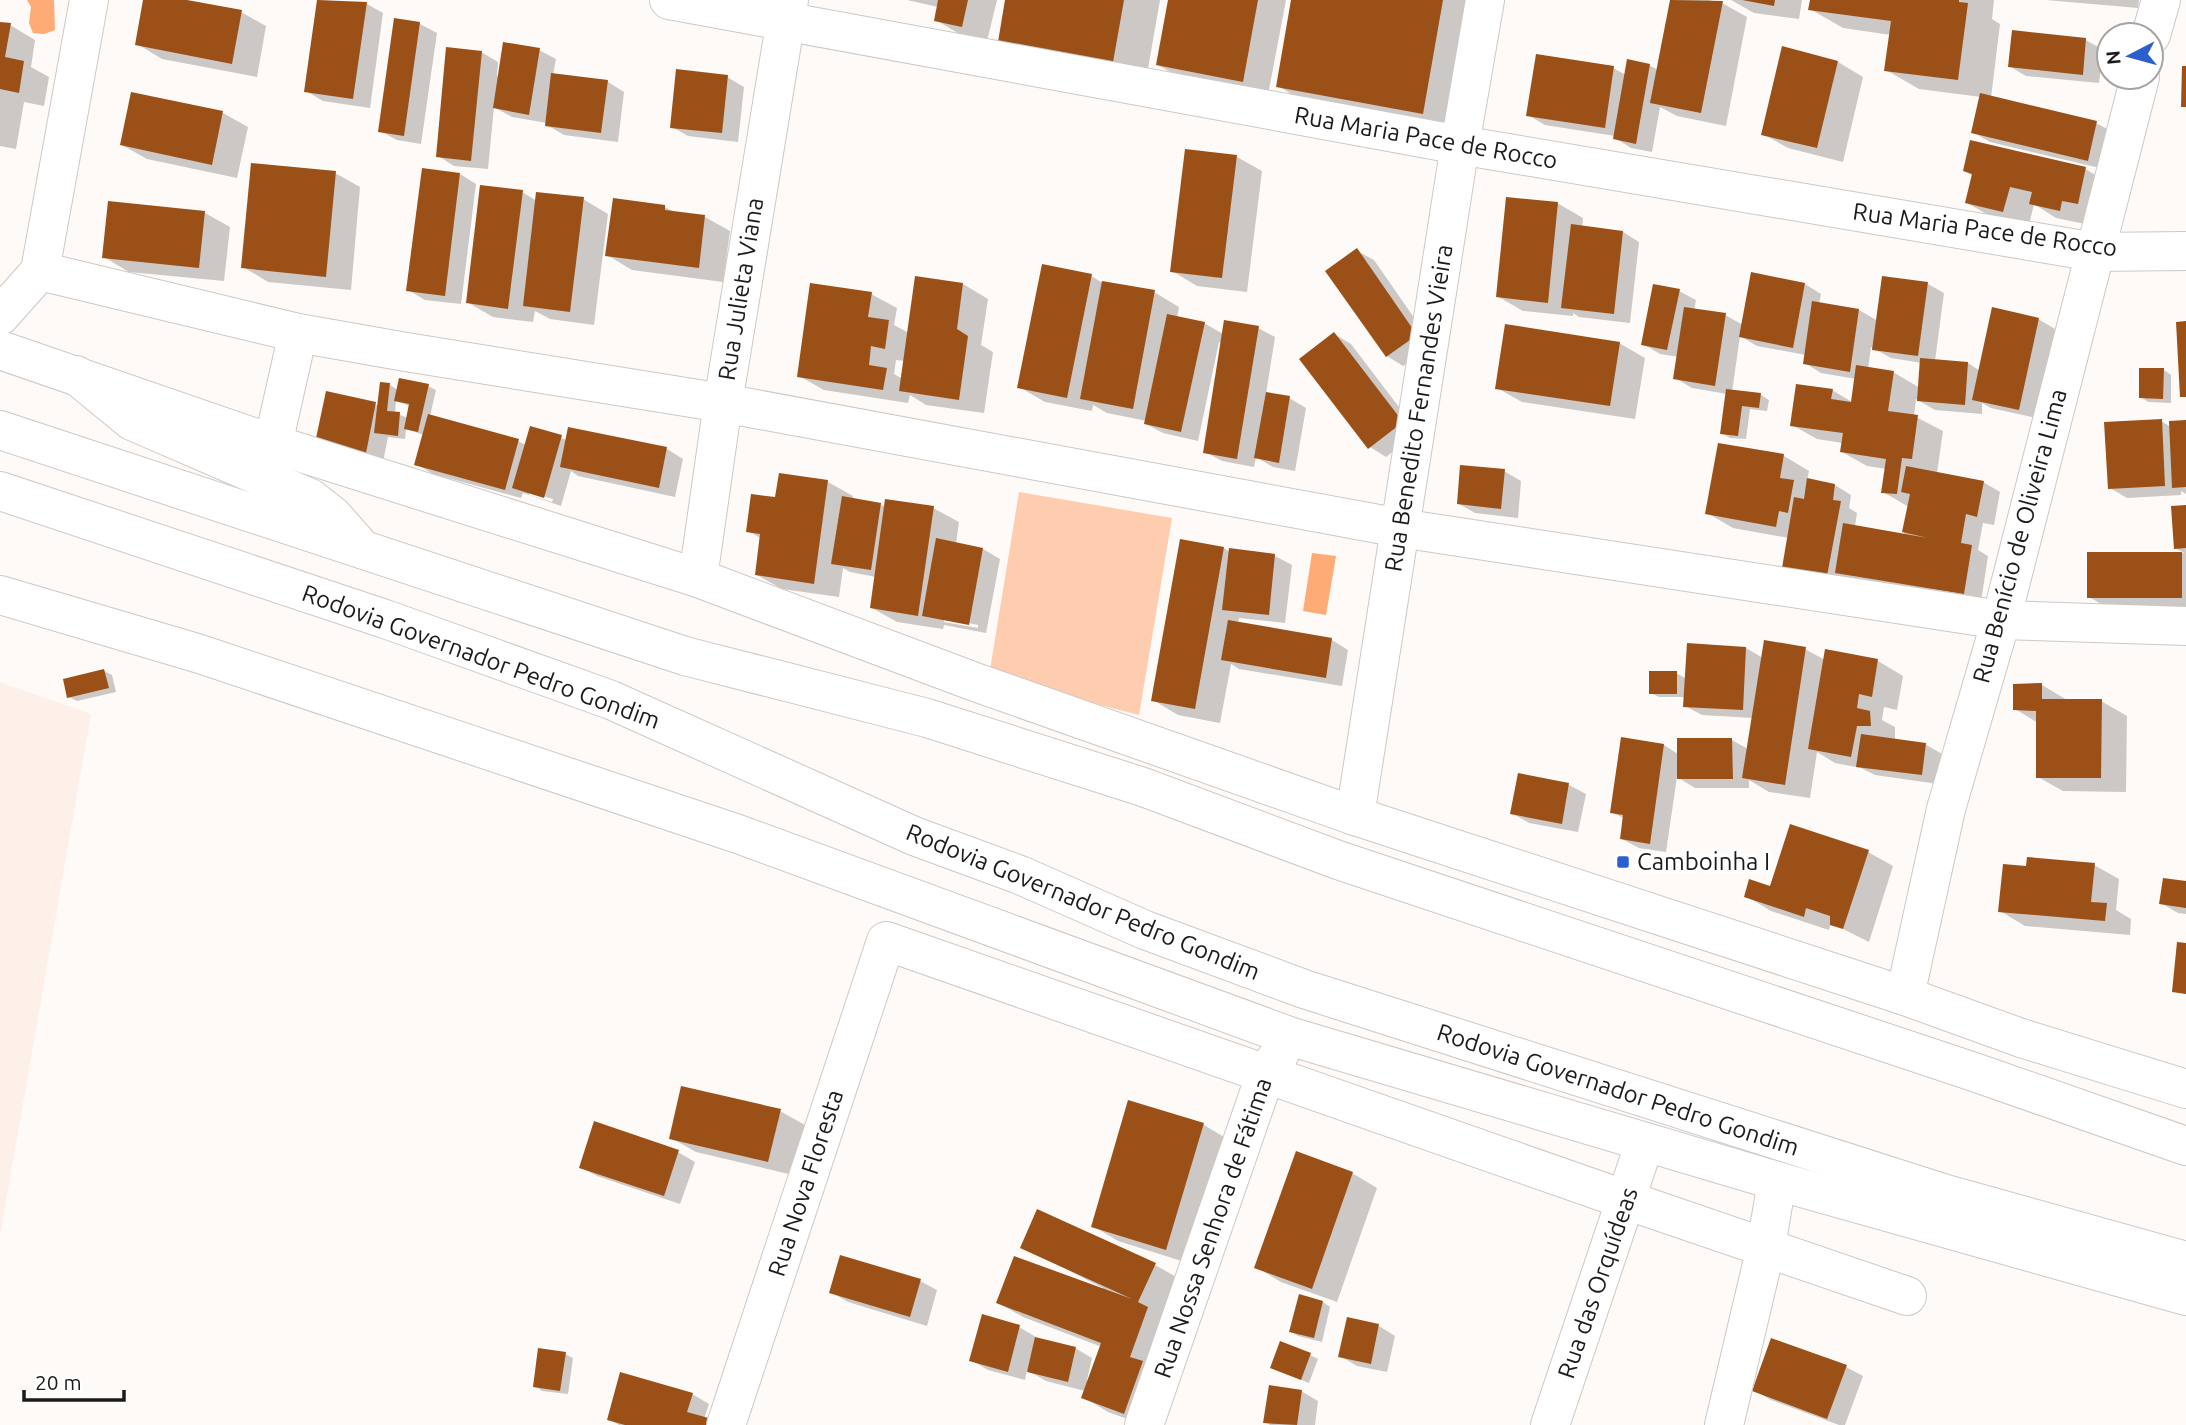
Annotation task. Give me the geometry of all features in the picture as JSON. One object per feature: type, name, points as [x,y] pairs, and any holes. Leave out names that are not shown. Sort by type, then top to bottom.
[{"type":"main road","points":[[0,316],[40,271],[89,0]]},
{"type":"main road","name":"Rua Maria Pace de Rocco","points":[[670,0],[787,11],[1460,145],[2095,251],[2186,251]]},
{"type":"main road","name":"Rua Benedito Fernandes Vieira","points":[[1355,816],[1485,0]]},
{"type":"main road","points":[[2155,21],[2161,0]]},
{"type":"main road","name":"Rua Julieta Viana","points":[[698,578],[723,402],[787,11]]},
{"type":"main road","name":"Rua Benício de Oliveira Lima","points":[[1905,996],[1946,808],[2001,620],[2136,91]]},
{"type":"main road","points":[[40,271],[298,332],[406,352],[723,402],[1400,528],[2001,620],[2186,626]]},
{"type":"main road","points":[[273,444],[298,332]]},
{"type":"main road","points":[[0,350],[273,444],[698,578],[975,682],[1355,816],[1905,996],[2021,1038],[2186,1089]]},
{"type":"main road","points":[[76,375],[132,421],[310,498],[333,516],[363,551]]},
{"type":"main road","points":[[0,430],[685,656],[927,718],[1130,783],[1338,860],[1974,1072],[2186,1146]]},
{"type":"main road","name":"Rodovia Governador Pedro Gondim","points":[[8,496],[385,619],[611,700],[914,836],[1020,875],[1144,930],[1304,989],[1933,1189],[2186,1261]]},
{"type":"main road","points":[[0,595],[200,654],[738,834],[1292,1037],[1777,1181],[2186,1296]]},
{"type":"main road","name":"Rua Nova Floresta","points":[[726,1425],[886,941],[1266,1073]]},
{"type":"main road","name":"Rua Nossa Senhora de Fátima","points":[[1147,1424],[1266,1073],[1292,1037]]},
{"type":"main road","points":[[1266,1073],[1907,1296]]},
{"type":"main road","name":"Rua das Orquídeas","points":[[1550,1425],[1645,1142]]},
{"type":"main road","points":[[1724,1425],[1766,1247],[1777,1181]]},
{"type":"shaded area","points":[[27,0],[54,0],[55,30],[44,34],[33,33],[29,23],[31,7]]},
{"type":"shaded area","points":[[1019,492],[1172,518],[1139,715],[989,676]]},
{"type":"shaded area","points":[[1312,553],[1336,556],[1326,615],[1303,611]]},
{"type":"shaded area","points":[[0,682],[91,714],[0,1236]]},
{"type":"building","points":[[143,0],[187,0],[242,10],[232,64],[135,45]]},
{"type":"building","points":[[317,0],[367,2],[353,99],[304,92]]},
{"type":"building","points":[[938,0],[968,0],[962,27],[934,21]]},
{"type":"building","points":[[1005,0],[1124,0],[1112,68],[997,48]]},
{"type":"building","points":[[1168,0],[1258,0],[1243,82],[1156,65]]},
{"type":"building","points":[[1291,0],[1443,0],[1423,114],[1276,87]]},
{"type":"building","points":[[1670,0],[1723,1],[1701,113],[1650,103]]},
{"type":"building","points":[[1742,0],[1775,0],[1774,6]]},
{"type":"building","points":[[1810,0],[1959,0],[1968,3],[1958,80],[1884,71],[1891,21],[1808,10]]},
{"type":"building","points":[[394,18],[420,22],[404,136],[378,132]]},
{"type":"building","points":[[0,22],[11,23],[5,57],[24,61],[19,93],[0,89]]},
{"type":"building","points":[[2012,30],[2086,38],[2083,75],[2008,67]]},
{"type":"building","points":[[503,42],[540,48],[529,115],[493,108]]},
{"type":"building","points":[[1782,46],[1838,61],[1817,148],[1761,135]]},
{"type":"building","points":[[446,47],[482,51],[471,161],[436,157]]},
{"type":"building","points":[[1536,54],[1614,66],[1605,128],[1526,116]]},
{"type":"building","points":[[1627,59],[1650,64],[1636,144],[1613,139]]},
{"type":"building","points":[[2182,66],[2186,66],[2186,107],[2181,107]]},
{"type":"building","points":[[676,69],[728,75],[722,133],[670,128]]},
{"type":"building","points":[[551,73],[608,80],[601,133],[545,126]]},
{"type":"building","points":[[131,92],[223,111],[212,165],[120,145]]},
{"type":"building","points":[[1980,93],[2097,121],[2088,161],[1971,133]]},
{"type":"building","points":[[1970,140],[2086,167],[2078,204],[2062,201],[2060,211],[2029,204],[2032,192],[2010,187],[2003,212],[1965,203],[1972,174],[1963,171]]},
{"type":"building","points":[[1185,149],[1237,155],[1222,278],[1170,272]]},
{"type":"building","points":[[251,163],[336,171],[326,277],[241,268]]},
{"type":"building","points":[[422,168],[460,173],[445,296],[406,291]]},
{"type":"building","points":[[480,185],[523,190],[508,309],[466,303]]},
{"type":"building","points":[[536,192],[584,197],[570,312],[523,306]]},
{"type":"building","points":[[1506,197],[1558,202],[1548,303],[1496,297]]},
{"type":"building","points":[[613,198],[665,205],[665,210],[705,215],[699,268],[605,256]]},
{"type":"building","points":[[108,201],[205,211],[199,268],[102,258]]},
{"type":"building","points":[[1571,224],[1623,231],[1614,314],[1561,308]]},
{"type":"building","points":[[1357,248],[1417,335],[1386,357],[1325,271]]},
{"type":"building","points":[[1042,264],[1092,274],[1067,398],[1017,388]]},
{"type":"building","points":[[1751,272],[1805,283],[1793,348],[1739,337]]},
{"type":"building","points":[[915,276],[963,283],[957,329],[968,336],[959,400],[899,391]]},
{"type":"building","points":[[1882,276],[1928,282],[1918,356],[1872,350]]},
{"type":"building","points":[[1102,281],[1155,290],[1133,409],[1080,399]]},
{"type":"building","points":[[810,283],[872,292],[868,317],[889,320],[885,349],[871,346],[869,365],[887,368],[883,390],[797,377]]},
{"type":"building","points":[[1653,284],[1680,289],[1667,350],[1641,345]]},
{"type":"building","points":[[1812,301],[1859,309],[1850,372],[1803,364]]},
{"type":"building","points":[[1684,307],[1726,313],[1715,386],[1673,379]]},
{"type":"building","points":[[1992,307],[2039,318],[2019,410],[1972,400]]},
{"type":"building","points":[[1167,314],[1205,322],[1181,432],[1144,424]]},
{"type":"building","points":[[1224,320],[1259,326],[1237,459],[1203,453]]},
{"type":"building","points":[[2186,321],[2186,397],[2180,397],[2176,322]]},
{"type":"building","points":[[1505,324],[1620,342],[1610,406],[1495,389]]},
{"type":"building","points":[[1334,332],[1403,422],[1368,449],[1299,359]]},
{"type":"building","points":[[1920,358],[1968,362],[1965,405],[1917,401]]},
{"type":"building","points":[[1856,365],[1894,371],[1888,411],[1918,415],[1912,459],[1902,458],[1897,494],[1881,493],[1886,459],[1840,452],[1843,433],[1790,426],[1796,384],[1833,389],[1831,399],[1851,402]]},
{"type":"building","points":[[2139,368],[2164,368],[2163,399],[2139,398]]},
{"type":"building","points":[[399,378],[429,384],[418,432],[404,429],[409,404],[394,401]]},
{"type":"building","points":[[380,382],[390,383],[387,411],[400,412],[398,436],[374,433]]},
{"type":"building","points":[[1726,389],[1761,393],[1759,408],[1742,406],[1738,436],[1720,434]]},
{"type":"building","points":[[326,391],[376,402],[366,453],[315,443]]},
{"type":"building","points":[[1266,392],[1290,396],[1279,463],[1254,458]]},
{"type":"building","points":[[428,414],[519,439],[505,490],[414,465]]},
{"type":"building","points":[[2162,419],[2165,486],[2108,489],[2104,422]]},
{"type":"building","points":[[2186,420],[2186,487],[2172,488],[2169,421]]},
{"type":"building","points":[[530,426],[562,435],[544,498],[512,488]]},
{"type":"building","points":[[568,427],[667,447],[659,488],[560,467]]},
{"type":"building","points":[[1718,443],[1784,454],[1780,478],[1794,480],[1788,513],[1779,511],[1776,527],[1705,514]]},
{"type":"building","points":[[1460,465],[1505,469],[1501,509],[1457,504]]},
{"type":"building","points":[[1906,466],[1984,481],[1977,517],[1966,514],[1961,543],[1972,545],[1964,594],[1835,573],[1843,523],[1928,538],[1902,532],[1910,494],[1901,492]]},
{"type":"building","points":[[779,473],[828,480],[814,584],[755,575],[760,534],[746,532],[751,494],[775,497]]},
{"type":"building","points":[[1807,478],[1835,484],[1833,500],[1841,501],[1827,576],[1782,568],[1794,497],[1804,499]]},
{"type":"building","points":[[842,496],[881,503],[871,570],[831,564]]},
{"type":"building","points":[[885,499],[934,506],[918,616],[870,608]]},
{"type":"building","points":[[2186,505],[2186,548],[2174,549],[2171,506]]},
{"type":"building","points":[[936,538],[983,548],[969,625],[922,616]]},
{"type":"building","points":[[1180,539],[1224,547],[1195,709],[1151,701]]},
{"type":"building","points":[[1229,548],[1275,554],[1269,615],[1222,610]]},
{"type":"building","points":[[2087,552],[2182,552],[2182,598],[2087,598]]},
{"type":"building","points":[[1228,620],[1332,638],[1326,678],[1221,660]]},
{"type":"building","points":[[1764,640],[1806,647],[1785,785],[1742,778]]},
{"type":"building","points":[[1687,643],[1746,647],[1743,710],[1683,707]]},
{"type":"building","points":[[1825,649],[1878,659],[1872,697],[1859,694],[1857,708],[1870,711],[1871,726],[1857,726],[1851,757],[1808,749]]},
{"type":"building","points":[[104,669],[109,688],[67,698],[63,679]]},
{"type":"building","points":[[1649,671],[1677,671],[1677,694],[1649,694]]},
{"type":"building","points":[[2042,683],[2042,699],[2102,699],[2101,778],[2036,778],[2036,711],[2013,710],[2013,684]]},
{"type":"building","points":[[1861,734],[1926,743],[1922,775],[1856,767]]},
{"type":"building","points":[[1621,737],[1664,744],[1650,844],[1620,839],[1623,815],[1610,813]]},
{"type":"building","points":[[1677,738],[1732,738],[1733,779],[1677,779]]},
{"type":"building","points":[[1518,773],[1569,783],[1562,824],[1510,814]]},
{"type":"building","points":[[1790,824],[1869,850],[1843,929],[1830,925],[1830,916],[1806,908],[1804,917],[1744,897],[1749,879],[1770,886]]},
{"type":"building","points":[[2027,857],[2095,863],[2091,902],[2107,903],[2105,921],[1998,912],[2003,864],[2026,866]]},
{"type":"building","points":[[2163,878],[2186,881],[2186,908],[2159,904]]},
{"type":"building","points":[[2177,942],[2186,943],[2186,994],[2172,992]]},
{"type":"building","points":[[681,1086],[781,1109],[768,1162],[669,1139]]},
{"type":"building","points":[[1128,1100],[1204,1123],[1166,1250],[1091,1227]]},
{"type":"building","points":[[594,1121],[679,1150],[664,1196],[579,1168]]},
{"type":"building","points":[[1296,1151],[1353,1172],[1312,1289],[1254,1268]]},
{"type":"building","points":[[1037,1209],[1156,1263],[1138,1302],[1148,1307],[1130,1357],[1143,1361],[1124,1414],[1081,1398],[1101,1343],[996,1303],[1014,1256],[1132,1299],[1020,1248]]},
{"type":"building","points":[[840,1255],[921,1279],[910,1317],[829,1293]]},
{"type":"building","points":[[1299,1294],[1323,1301],[1314,1338],[1289,1332]]},
{"type":"building","points":[[982,1314],[1020,1325],[1008,1372],[969,1361]]},
{"type":"building","points":[[1347,1317],[1379,1324],[1371,1364],[1338,1357]]},
{"type":"building","points":[[1035,1337],[1076,1347],[1068,1382],[1027,1372]]},
{"type":"building","points":[[1771,1338],[1847,1365],[1827,1419],[1752,1391]]},
{"type":"building","points":[[1280,1341],[1311,1353],[1301,1380],[1270,1368]]},
{"type":"building","points":[[538,1348],[566,1352],[560,1391],[533,1387]]},
{"type":"building","points":[[620,1372],[693,1393],[687,1412],[712,1419],[711,1425],[625,1425],[607,1420]]},
{"type":"building","points":[[1269,1385],[1302,1390],[1297,1425],[1263,1423]]},
{"type":"place","name":"Camboinha I","points":[[1623,862]]}]
